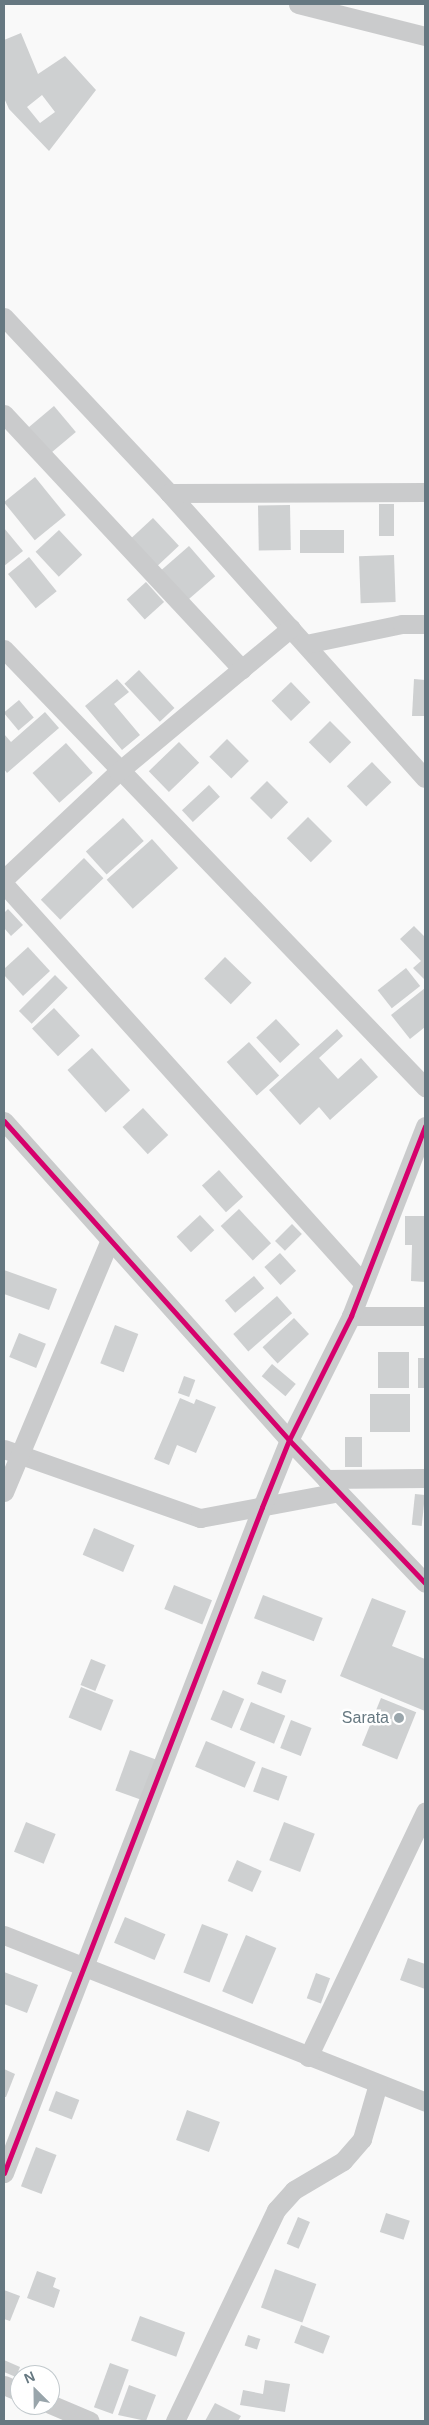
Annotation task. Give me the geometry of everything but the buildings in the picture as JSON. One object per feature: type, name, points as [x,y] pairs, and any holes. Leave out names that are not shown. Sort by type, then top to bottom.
[{"type":"street","points":[[298,4],[425,36]]},
{"type":"street","points":[[4,317],[418,764],[425,778]]},
{"type":"street","points":[[4,414],[242,669]]},
{"type":"street","points":[[169,493],[425,492]]},
{"type":"street","points":[[306,644],[402,624],[425,624]]},
{"type":"street","points":[[4,879],[118,772],[291,628]]},
{"type":"street","points":[[4,649],[118,772],[425,1087]]},
{"type":"street","points":[[4,884],[364,1283]]},
{"type":"street","points":[[4,1121],[289,1440],[425,1583]]},
{"type":"street","points":[[4,2173],[262,1507],[289,1440],[351,1316],[421,1153],[425,1126]]},
{"type":"street","points":[[4,1492],[11,1452],[110,1240]]},
{"type":"street","points":[[351,1316],[425,1316]]},
{"type":"street","points":[[11,1452],[200,1518],[262,1507],[332,1486],[425,1478]]},
{"type":"street","points":[[308,2057],[425,1812]]},
{"type":"street","points":[[4,1935],[82,1968],[425,2102]]},
{"type":"street","points":[[175,2421],[276,2210],[294,2190],[343,2161],[362,2139],[378,2084]]},
{"type":"street","points":[[60,2408],[90,2421]]},
{"type":"cycle path","points":[[4,1121],[289,1440],[425,1583]]},
{"type":"cycle path","points":[[4,2173],[262,1507],[289,1440],[351,1316],[425,1126]]},
{"type":"place","name":"Sarata","points":[[399,1718]]}]
